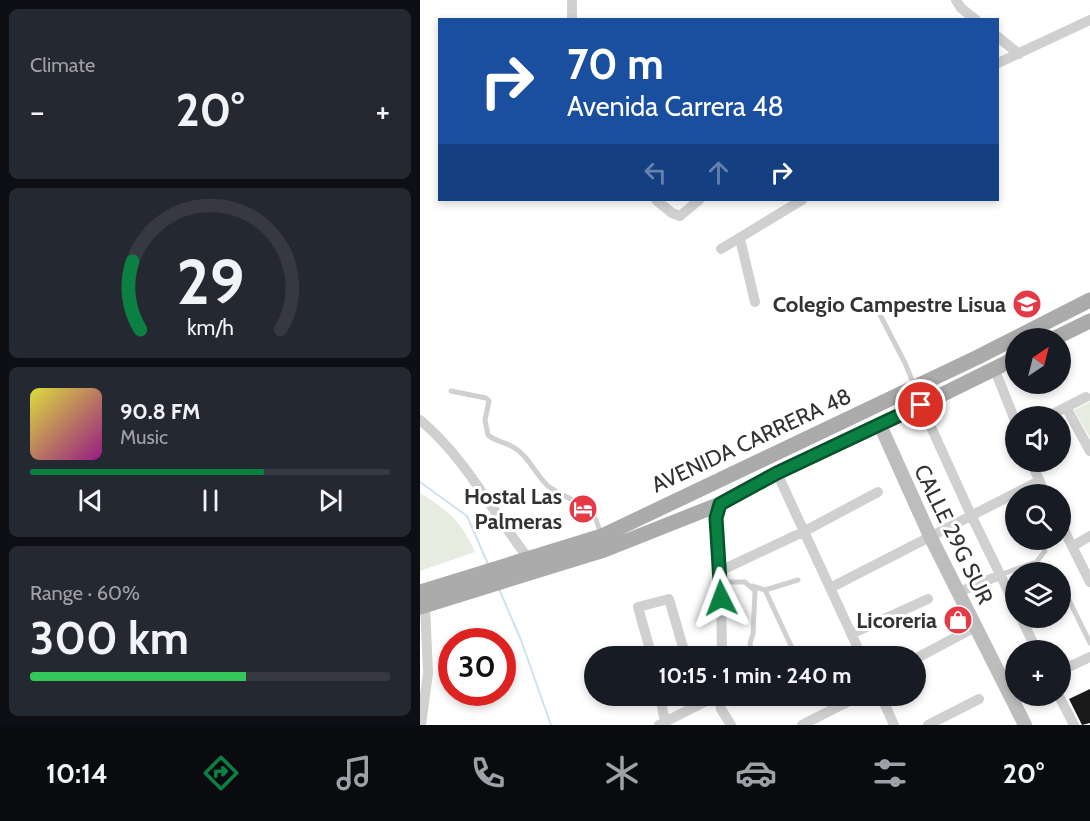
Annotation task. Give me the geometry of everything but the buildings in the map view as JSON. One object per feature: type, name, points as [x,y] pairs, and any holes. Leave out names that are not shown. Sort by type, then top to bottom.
[{"type":"main road","name":"AVENIDA CARRERA 48","points":[[422,601],[602,536],[915,387],[1090,300]]},
{"type":"main road","points":[[1071,330],[1090,321]]},
{"type":"main road","name":"AVENIDA CARRERA 48","points":[[525,564],[604,550],[720,504],[777,473],[1005,363]]},
{"type":"street","points":[[572,0],[572,18]]},
{"type":"street","points":[[956,0],[961,8],[974,18]]},
{"type":"street","points":[[999,63],[1090,20]]},
{"type":"street","points":[[999,38],[1019,54]]},
{"type":"street","points":[[657,201],[672,213],[680,216],[698,201]]},
{"type":"street","points":[[722,249],[796,201]]},
{"type":"street","points":[[740,239],[755,302]]},
{"type":"street","points":[[994,368],[1009,406]]},
{"type":"street","points":[[1068,406],[1086,397]]},
{"type":"street","points":[[921,405],[1005,585]]},
{"type":"street","points":[[1071,416],[1090,452]]},
{"type":"street","points":[[420,420],[431,429],[465,470],[525,564]]},
{"type":"street","name":"CALLE 29G SUR","points":[[880,425],[930,536],[1005,682]]},
{"type":"street","points":[[1035,472],[1041,484]]},
{"type":"street","points":[[777,473],[857,646]]},
{"type":"street","points":[[830,588],[1039,481]]},
{"type":"street","points":[[721,576],[879,492]]},
{"type":"street","points":[[720,504],[716,518],[721,576],[722,646]]},
{"type":"street","points":[[1073,546],[1090,536]]},
{"type":"street","points":[[1071,542],[1090,582]]},
{"type":"street","points":[[959,592],[1000,575]]},
{"type":"street","points":[[649,646],[638,607],[669,599],[683,646]]},
{"type":"street","points":[[851,634],[928,599]]},
{"type":"street","points":[[421,725],[428,673],[422,601]]},
{"type":"street","points":[[926,653],[975,627]]},
{"type":"street","points":[[1071,666],[1090,657]]},
{"type":"street","points":[[928,725],[978,699]]},
{"type":"street","points":[[661,706],[662,723],[697,706]]},
{"type":"street","points":[[720,706],[731,725]]},
{"type":"street","points":[[802,725],[839,706]]},
{"type":"street","points":[[885,706],[894,725]]},
{"type":"street","name":"CALLE 29G SUR","points":[[1017,706],[1025,725]]},
{"type":"street","points":[[1064,706],[1074,725]]},
{"type":"lane","points":[[876,307],[915,387]]},
{"type":"lane","points":[[451,391],[486,398],[489,401],[485,420],[488,435],[495,441],[513,446],[523,454],[546,484],[557,494],[590,511],[596,518],[602,536]]},
{"type":"lane","points":[[1000,575],[1005,573]]},
{"type":"lane","points":[[721,576],[765,590],[798,580]]},
{"type":"lane","points":[[750,646],[755,591],[752,586]]},
{"type":"lane","points":[[765,590],[791,646]]},
{"type":"lane","points":[[1071,604],[1090,643]]},
{"type":"shaded area","points":[[1090,402],[1090,438],[1074,410]]},
{"type":"shaded area","points":[[420,493],[439,505],[459,524],[475,552],[420,571]]},
{"type":"waterway","points":[[420,482],[467,516],[488,564]]},
{"type":"waterway","points":[[499,589],[521,640],[551,725]]},
{"type":"place","name":"Colegio Campestre Lisua","points":[[1027,304]]},
{"type":"place","name":"Hostal Las Palmeras","points":[[583,509]]},
{"type":"place","name":"Licoreria","points":[[958,620]]},
{"type":"route","points":[[721,598],[716,518],[720,504],[777,473],[921,405]]}]
